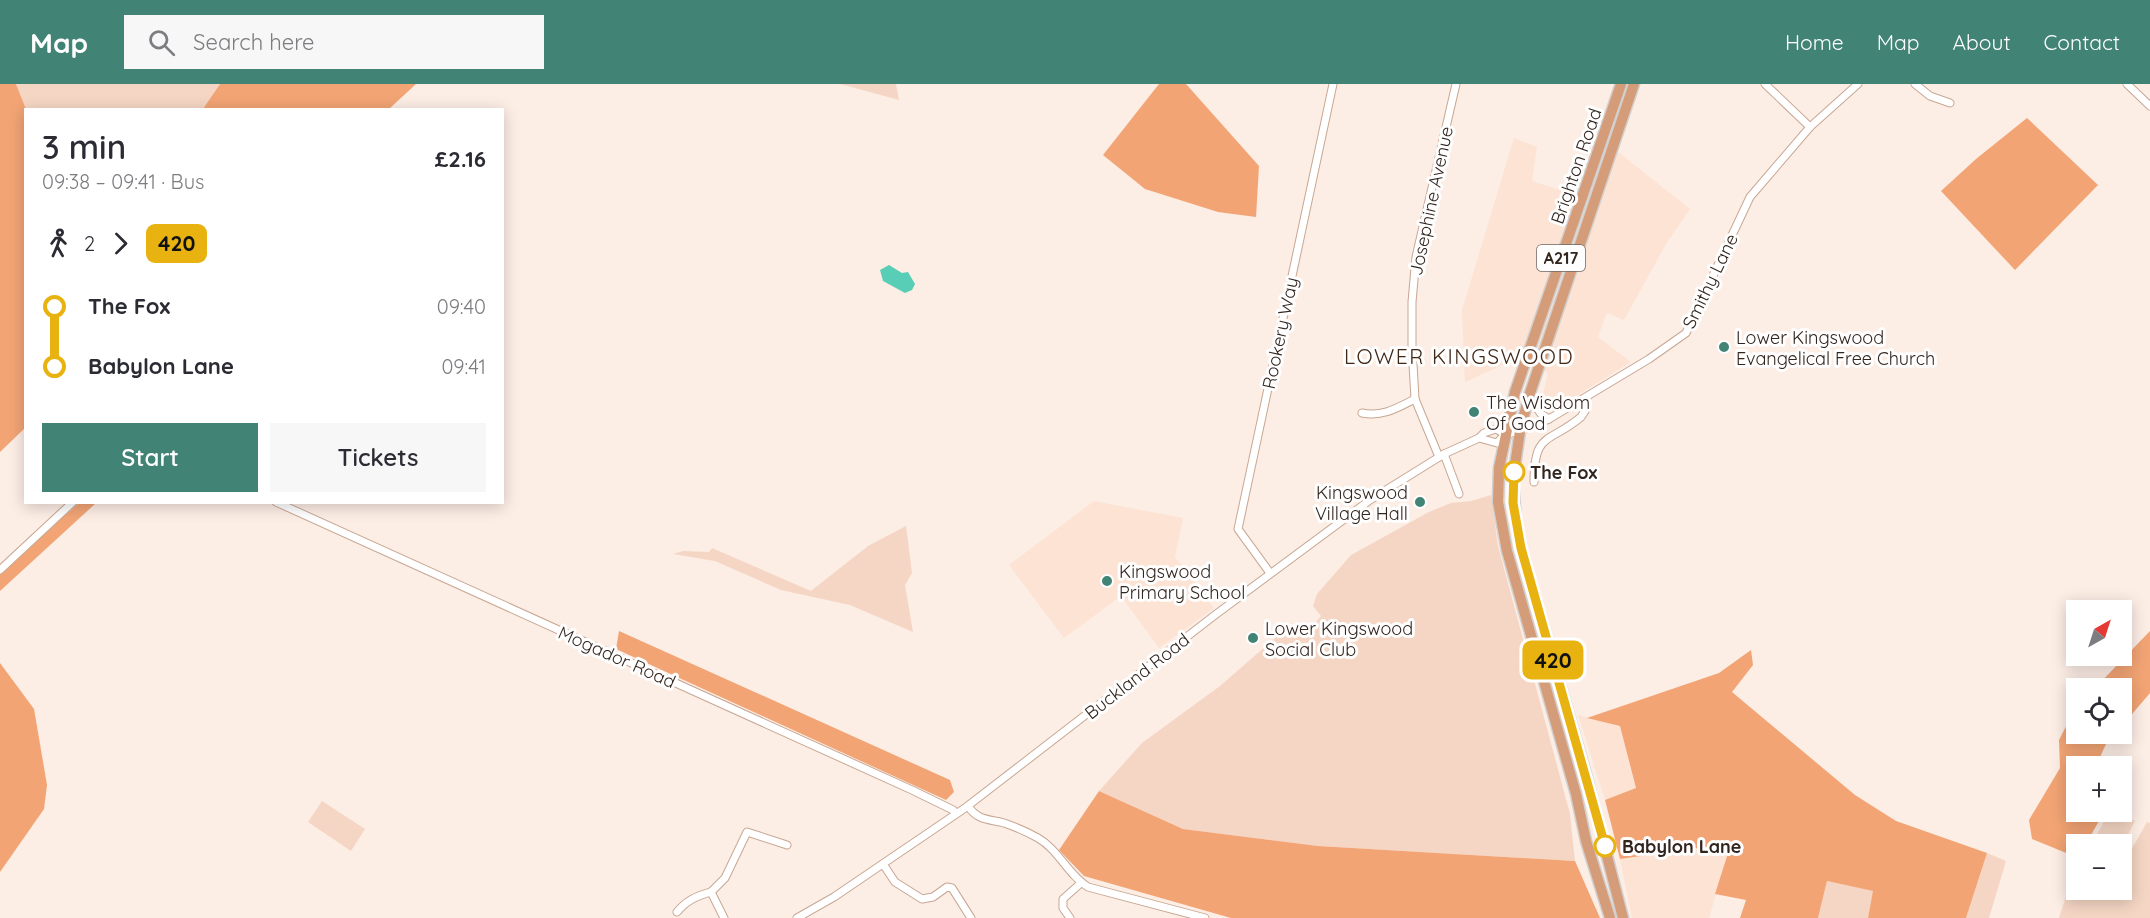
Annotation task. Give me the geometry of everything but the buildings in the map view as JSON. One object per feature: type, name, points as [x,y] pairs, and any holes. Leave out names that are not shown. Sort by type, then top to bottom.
[{"type":"highway","name":"Brighton Road","points":[[1610,918],[1586,841],[1576,794],[1507,551],[1498,502],[1499,468],[1515,392],[1622,84]]},
{"type":"highway","name":"Brighton Road","points":[[1623,918],[1585,771],[1521,548],[1513,503],[1513,479],[1520,431],[1529,396],[1634,84]]},
{"type":"street","name":"Rookery Way","points":[[1270,573],[1238,529],[1333,84]]},
{"type":"street","name":"Josephine Avenue","points":[[1456,84],[1416,257],[1412,303],[1412,347],[1415,399],[1459,494]]},
{"type":"street","points":[[1765,84],[1810,127]]},
{"type":"street","name":"Smithy Lane","points":[[1505,434],[1520,431],[1549,419],[1648,359],[1686,333],[1750,197],[1810,127],[1858,84]]},
{"type":"street","points":[[1916,84],[1930,96],[1950,103]]},
{"type":"street","points":[[2127,84],[2150,106]]},
{"type":"street","points":[[1529,396],[1536,408],[1549,419]]},
{"type":"street","points":[[1534,482],[1534,466],[1540,445],[1581,417],[1585,411],[1587,397]]},
{"type":"street","points":[[1362,413],[1374,416],[1389,412],[1415,399]]},
{"type":"street","name":"Buckland Road","points":[[797,918],[834,897],[968,806],[1270,573],[1370,500],[1442,455],[1479,438],[1484,433],[1496,429],[1505,434],[1497,443],[1479,438]]},
{"type":"street","points":[[0,570],[71,504]]},
{"type":"street","name":"Mogador Road","points":[[280,504],[912,790],[956,813]]},
{"type":"street","points":[[968,806],[975,816],[1003,823],[1042,840],[1062,859],[1081,883],[1088,887],[1205,918]]},
{"type":"street","points":[[677,912],[684,904],[697,896],[711,892],[725,878],[747,832],[787,845]]},
{"type":"street","points":[[883,864],[895,882],[922,899],[933,897],[946,887],[952,888],[971,918]]},
{"type":"street","points":[[1070,918],[1063,908],[1063,899],[1081,883]]},
{"type":"street","points":[[711,892],[724,918]]},
{"type":"shaded area","points":[[0,84],[16,84],[26,108],[24,429],[0,452]]},
{"type":"shaded area","points":[[16,84],[220,84],[204,108],[26,108]]},
{"type":"shaded area","points":[[220,84],[416,84],[390,108],[204,108]]},
{"type":"shaded area","points":[[840,84],[896,84],[899,100]]},
{"type":"shaded area","points":[[1159,84],[1186,84],[1259,166],[1256,217],[1218,212],[1145,189],[1103,155]]},
{"type":"shaded area","points":[[2027,118],[2098,185],[2015,270],[1941,191]]},
{"type":"shaded area","points":[[1514,138],[1537,147],[1532,181],[1578,196],[1618,152],[1690,209],[1666,244],[1624,320],[1607,313],[1598,337],[1631,362],[1550,412],[1544,411],[1540,406],[1548,373],[1522,356],[1465,382],[1462,310]]},
{"type":"shaded area","points":[[889,265],[902,273],[908,272],[915,284],[912,290],[905,293],[883,281],[880,270]]},
{"type":"shaded area","points":[[1491,495],[1498,546],[1570,814],[1575,861],[1318,846],[1183,829],[1099,791],[1142,743],[1220,686],[1290,625],[1297,637],[1304,636],[1321,616],[1313,606],[1317,594],[1351,555],[1429,512],[1451,503],[1471,501]]},
{"type":"shaded area","name":"Kingswood Primary School","points":[[1094,501],[1183,518],[1175,557],[1214,608],[1159,648],[1121,596],[1064,638],[1009,565]]},
{"type":"shaded area","points":[[78,504],[95,504],[0,591],[0,572]]},
{"type":"shaded area","points":[[906,526],[912,573],[905,585],[913,632],[850,605],[781,590],[715,561],[673,554],[683,551],[709,552],[712,548],[811,591],[868,546]]},
{"type":"shaded area","points":[[619,631],[950,780],[954,792],[946,800],[616,649]]},
{"type":"shaded area","points":[[2150,631],[2150,693],[2132,714],[2132,678],[2105,678],[2116,666],[2132,666],[2132,650]]},
{"type":"shaded area","points":[[1751,650],[1753,665],[1732,692],[1855,795],[1896,821],[1987,853],[1966,918],[1868,918],[1873,891],[1827,881],[1818,918],[1740,918],[1746,900],[1715,894],[1729,850],[1705,847],[1620,859],[1605,800],[1636,788],[1620,726],[1587,718],[1719,673]]},
{"type":"shaded area","points":[[0,663],[34,709],[47,785],[44,809],[0,872]]},
{"type":"shaded area","points":[[1578,715],[1620,726],[1636,789],[1605,800]]},
{"type":"shaded area","points":[[2066,726],[2066,744],[2106,744],[2101,756],[2066,756],[2066,822],[2098,822],[2092,834],[2066,834],[2066,853],[2032,839],[2029,820],[2060,768],[2059,740]]},
{"type":"shaded area","points":[[1099,791],[1183,829],[1318,846],[1575,861],[1600,918],[1231,918],[1084,876],[1059,850]]},
{"type":"shaded area","points":[[322,801],[365,829],[351,851],[308,822]]},
{"type":"shaded area","points":[[2135,821],[2128,834],[2097,834],[2104,822]]},
{"type":"shaded area","points":[[2147,822],[2150,823],[2150,918],[2059,918],[2066,896],[2066,900],[2132,900],[2132,849]]},
{"type":"shaded area","points":[[1705,847],[1729,850],[1709,918],[1632,918],[1620,859]]},
{"type":"shaded area","points":[[1987,853],[2006,861],[1989,918],[1966,918]]},
{"type":"shaded area","points":[[1827,881],[1874,891],[1868,918],[1818,918]]},
{"type":"bus line","name":"420","points":[[1514,472],[1513,503],[1521,548],[1605,846]]},
{"type":"place","name":"Lower Kingswood Evangelical Free Church","points":[[1724,347]]},
{"type":"place","name":"The Wisdom Of God","points":[[1474,412]]},
{"type":"place","name":"The Fox","points":[[1514,472]]},
{"type":"place","name":"Kingswood Village Hall","points":[[1420,502]]},
{"type":"place","name":"Kingswood Primary School","points":[[1107,581]]},
{"type":"place","name":"Lower Kingswood Social Club","points":[[1253,638]]},
{"type":"place","name":"Babylon Lane","points":[[1605,846]]},
{"type":"district","name":"LOWER KINGSWOOD","points":[[1459,356]]}]
